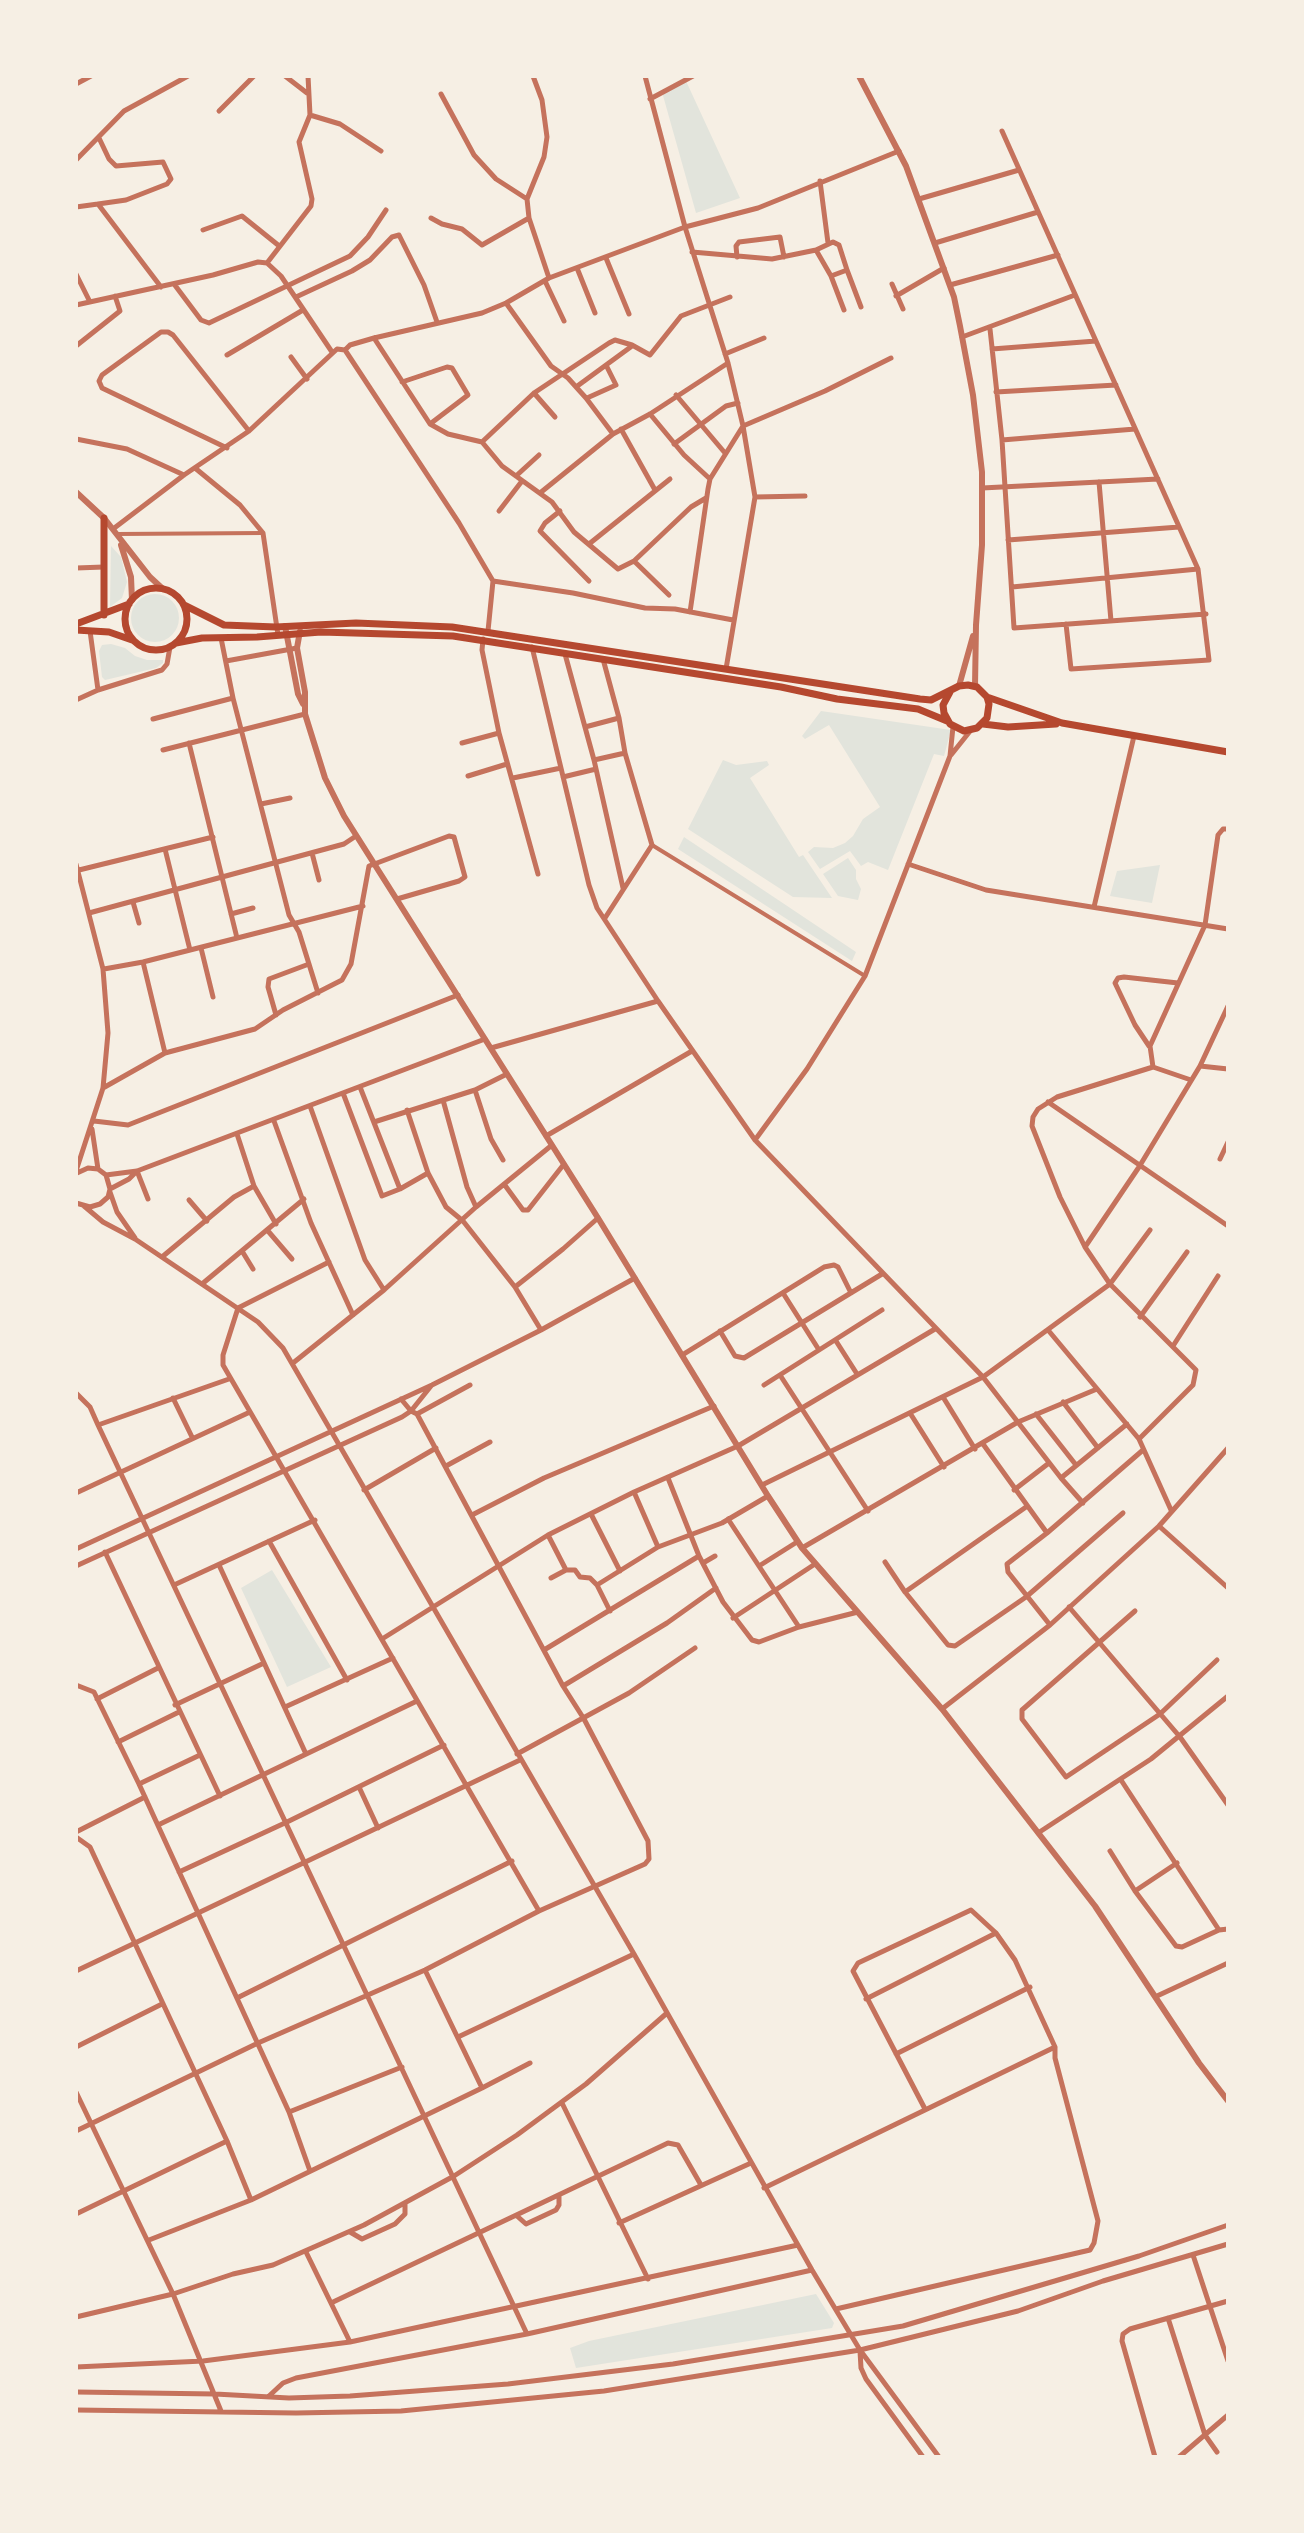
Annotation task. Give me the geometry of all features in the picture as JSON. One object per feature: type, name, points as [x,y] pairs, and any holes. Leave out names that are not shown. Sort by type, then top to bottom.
[{"type":"main road","points":[[104,518],[104,615]]},
{"type":"main road","points":[[76,627],[130,602],[149,588],[172,592],[184,605],[224,625],[281,631]]},
{"type":"main road","points":[[130,602],[126,623],[135,641]]},
{"type":"main road","points":[[173,645],[186,628],[184,605]]},
{"type":"main road","points":[[76,627],[109,632],[155,650],[281,631],[386,624],[488,631],[920,699],[931,700],[959,686],[977,687],[987,697],[1062,723],[1228,752]]},
{"type":"main road","points":[[301,629],[483,639],[781,687],[837,699],[918,709],[971,730],[983,724],[1008,727],[1062,723]]},
{"type":"main road","points":[[950,724],[943,705],[951,690]]},
{"type":"main road","points":[[983,724],[989,711],[987,697]]},
{"type":"street","points":[[76,84],[91,76]]},
{"type":"street","points":[[76,160],[124,111],[188,76]]},
{"type":"street","points":[[219,111],[254,76]]},
{"type":"street","points":[[285,76],[307,94]]},
{"type":"street","points":[[267,263],[311,206],[299,142],[310,115],[308,76]]},
{"type":"street","points":[[533,76],[542,100],[547,137],[544,157],[527,199],[529,218],[547,279],[564,321]]},
{"type":"street","points":[[645,76],[692,252],[728,363],[755,497],[726,669]]},
{"type":"street","points":[[650,99],[682,79],[693,76]]},
{"type":"street","points":[[859,76],[899,151],[919,199],[950,285],[962,337],[976,420],[982,488],[982,545],[976,625],[977,687]]},
{"type":"street","points":[[441,94],[474,155],[496,179],[527,199]]},
{"type":"street","points":[[310,115],[340,124],[381,151]]},
{"type":"street","points":[[1002,131],[1198,569],[1206,614],[1209,660],[1071,669],[1066,624]]},
{"type":"street","points":[[76,207],[126,200],[171,179],[163,162],[116,166],[99,138]]},
{"type":"street","points":[[345,350],[350,345],[374,338],[482,313],[547,279],[685,227],[758,208],[899,151]]},
{"type":"street","points":[[919,199],[1019,170]]},
{"type":"street","points":[[820,181],[830,243]]},
{"type":"street","points":[[98,204],[161,287]]},
{"type":"street","points":[[174,284],[205,323],[350,256],[368,237],[386,210]]},
{"type":"street","points":[[935,243],[1038,212]]},
{"type":"street","points":[[203,230],[242,216],[278,245]]},
{"type":"street","points":[[431,218],[462,229],[482,245],[529,218]]},
{"type":"street","points":[[295,298],[352,271],[376,254],[392,237],[399,235],[424,285],[437,322]]},
{"type":"street","points":[[737,257],[736,246],[739,242],[780,237],[784,258]]},
{"type":"street","points":[[692,252],[784,258],[830,243],[839,245],[861,307]]},
{"type":"street","points":[[816,250],[831,276],[844,310]]},
{"type":"street","points":[[950,285],[1058,255]]},
{"type":"street","points":[[606,258],[629,314]]},
{"type":"street","points":[[76,305],[258,262],[267,263],[288,286],[332,352]]},
{"type":"street","points":[[577,268],[595,313]]},
{"type":"street","points":[[896,296],[944,268]]},
{"type":"street","points":[[831,276],[847,270]]},
{"type":"street","points":[[76,274],[90,302]]},
{"type":"street","points":[[892,284],[903,309]]},
{"type":"street","points":[[962,337],[1075,295]]},
{"type":"street","points":[[76,346],[118,314],[121,308],[115,296]]},
{"type":"street","points":[[482,442],[534,393],[613,341],[632,345],[650,355],[681,316],[730,297]]},
{"type":"street","points":[[506,303],[545,358],[586,398],[613,434]]},
{"type":"street","points":[[227,355],[303,310]]},
{"type":"street","points":[[990,329],[1002,440],[1014,628],[1206,614]]},
{"type":"street","points":[[227,448],[102,388],[99,381],[102,375],[161,332],[168,332],[249,431]]},
{"type":"street","points":[[374,338],[430,424],[448,434],[482,442],[494,458],[540,493],[560,511],[574,532],[616,567],[622,568],[634,561],[691,507],[706,498]]},
{"type":"street","points":[[725,354],[764,338]]},
{"type":"street","points":[[992,349],[1096,341]]},
{"type":"street","points":[[576,387],[632,345]]},
{"type":"street","points":[[115,532],[184,475],[249,431],[332,352],[345,350],[459,523],[493,581],[488,631]]},
{"type":"street","points":[[291,357],[307,379]]},
{"type":"street","points":[[690,612],[710,479],[743,426],[891,358]]},
{"type":"street","points":[[540,493],[613,434],[650,414],[728,363]]},
{"type":"street","points":[[586,398],[616,385],[606,365]]},
{"type":"street","points":[[402,382],[452,368],[468,395],[430,424]]},
{"type":"street","points":[[996,392],[1116,385]]},
{"type":"street","points":[[534,393],[555,417]]},
{"type":"street","points":[[676,395],[725,453]]},
{"type":"street","points":[[674,444],[726,406],[738,403]]},
{"type":"street","points":[[650,414],[674,444],[710,479]]},
{"type":"street","points":[[621,429],[655,490]]},
{"type":"street","points":[[1002,440],[1135,429]]},
{"type":"street","points":[[76,439],[127,449],[184,475]]},
{"type":"street","points":[[516,476],[539,455]]},
{"type":"street","points":[[195,468],[240,505],[263,533],[281,631],[289,650],[298,694],[325,778],[356,836],[598,1218],[797,1542],[942,1709],[1038,1833],[1119,1939],[1199,2063],[1228,2101]]},
{"type":"street","points":[[589,544],[670,479]]},
{"type":"street","points":[[982,488],[1158,479]]},
{"type":"street","points":[[499,511],[522,481]]},
{"type":"street","points":[[1099,482],[1111,621]]},
{"type":"street","points":[[76,492],[104,518],[163,589]]},
{"type":"street","points":[[755,497],[805,496]]},
{"type":"street","points":[[560,511],[540,531],[589,581]]},
{"type":"street","points":[[1008,540],[1179,527]]},
{"type":"street","points":[[115,532],[263,533]]},
{"type":"street","points":[[115,532],[131,577],[130,602]]},
{"type":"street","points":[[634,561],[669,595]]},
{"type":"street","points":[[76,568],[104,567]]},
{"type":"street","points":[[1012,587],[1198,569]]},
{"type":"street","points":[[493,581],[733,620]]},
{"type":"street","points":[[959,686],[976,625]]},
{"type":"street","points":[[301,629],[297,648],[305,692],[303,704]]},
{"type":"street","points":[[90,631],[98,690]]},
{"type":"street","points":[[221,638],[233,698],[276,863],[318,993]]},
{"type":"street","points":[[483,639],[482,650],[499,733],[538,874]]},
{"type":"street","points":[[76,700],[162,670],[173,645]]},
{"type":"street","points":[[532,647],[593,899],[605,919],[755,1140],[983,1377],[1083,1503]]},
{"type":"street","points":[[226,661],[297,648]]},
{"type":"street","points":[[565,653],[594,760],[623,888]]},
{"type":"street","points":[[603,659],[625,753],[652,845],[865,976]]},
{"type":"street","points":[[153,719],[233,698]]},
{"type":"street","points":[[163,750],[305,714]]},
{"type":"street","points":[[585,727],[619,718]]},
{"type":"street","points":[[950,724],[950,756]]},
{"type":"street","points":[[755,1140],[807,1069],[865,976],[950,756],[971,730]]},
{"type":"street","points":[[462,743],[499,733]]},
{"type":"street","points":[[1094,907],[1134,736]]},
{"type":"street","points":[[189,743],[237,938]]},
{"type":"street","points":[[594,760],[625,753]]},
{"type":"street","points":[[468,776],[507,764]]},
{"type":"street","points":[[513,778],[561,768]]},
{"type":"street","points":[[563,777],[596,769]]},
{"type":"street","points":[[261,804],[290,798]]},
{"type":"street","points":[[1150,1046],[1205,925],[1218,835],[1223,829],[1228,829]]},
{"type":"street","points":[[89,913],[344,844],[356,836]]},
{"type":"street","points":[[103,1088],[165,1053],[255,1029],[333,986],[347,973],[369,866],[449,836],[454,837],[465,877],[397,899]]},
{"type":"street","points":[[76,1173],[103,1088],[108,1033],[103,969],[77,867],[213,837]]},
{"type":"street","points":[[605,919],[652,845]]},
{"type":"street","points":[[165,849],[190,950]]},
{"type":"street","points":[[312,853],[319,880]]},
{"type":"street","points":[[908,864],[986,890],[1228,929]]},
{"type":"street","points":[[133,902],[139,923]]},
{"type":"street","points":[[103,969],[143,962],[363,906]]},
{"type":"street","points":[[231,914],[253,908]]},
{"type":"street","points":[[201,947],[213,997]]},
{"type":"street","points":[[143,962],[165,1053]]},
{"type":"street","points":[[276,1015],[268,987],[269,979],[309,964]]},
{"type":"street","points":[[1153,1067],[1150,1046],[1135,1025],[1115,983],[1118,978],[1124,977],[1178,983]]},
{"type":"street","points":[[93,1125],[128,1125],[458,995]]},
{"type":"street","points":[[491,1048],[658,1001]]},
{"type":"street","points":[[1085,1247],[1139,1167],[1200,1066],[1228,1006]]},
{"type":"street","points":[[106,1175],[137,1171],[485,1039]]},
{"type":"street","points":[[546,1136],[692,1051]]},
{"type":"street","points":[[1200,1066],[1228,1069]]},
{"type":"street","points":[[1139,1439],[1193,1385],[1196,1370],[1110,1284],[1085,1247],[1060,1197],[1032,1126],[1038,1109],[1047,1102],[1153,1067],[1191,1080]]},
{"type":"street","points":[[374,1122],[475,1090],[507,1074]]},
{"type":"street","points":[[360,1087],[400,1189]]},
{"type":"street","points":[[475,1090],[491,1139],[503,1160]]},
{"type":"street","points":[[343,1093],[381,1194],[384,1196],[400,1189],[428,1173]]},
{"type":"street","points":[[443,1100],[467,1187],[476,1207]]},
{"type":"street","points":[[1047,1102],[1228,1226]]},
{"type":"street","points":[[310,1106],[365,1260],[384,1290]]},
{"type":"street","points":[[407,1110],[428,1173],[446,1207],[463,1221],[515,1287],[541,1330]]},
{"type":"street","points":[[274,1121],[353,1315]]},
{"type":"street","points":[[93,1125],[98,1169]]},
{"type":"street","points":[[237,1134],[254,1186],[276,1224]]},
{"type":"street","points":[[1220,1159],[1228,1142]]},
{"type":"street","points":[[293,1363],[384,1290],[476,1207],[552,1145]]},
{"type":"street","points":[[504,1184],[523,1210],[528,1210],[564,1164]]},
{"type":"street","points":[[76,1173],[88,1168],[98,1169],[106,1175],[122,1222],[135,1239]]},
{"type":"street","points":[[79,1203],[100,1204],[110,1190],[137,1171]]},
{"type":"street","points":[[137,1171],[148,1199]]},
{"type":"street","points":[[162,1257],[234,1197],[254,1186]]},
{"type":"street","points":[[202,1284],[304,1199]]},
{"type":"street","points":[[189,1200],[207,1221]]},
{"type":"street","points":[[79,1203],[113,1229],[135,1239],[267,1329],[293,1363],[339,1448],[634,1954],[812,2270],[860,2350],[939,2457]]},
{"type":"street","points":[[515,1287],[598,1218]]},
{"type":"street","points":[[762,1485],[983,1377],[1110,1284],[1150,1230]]},
{"type":"street","points":[[268,1231],[292,1259]]},
{"type":"street","points":[[242,1251],[253,1269]]},
{"type":"street","points":[[1140,1317],[1187,1252]]},
{"type":"street","points":[[329,1262],[238,1308],[223,1355],[223,1365],[539,1911]]},
{"type":"street","points":[[682,1355],[824,1267],[838,1267],[851,1293]]},
{"type":"street","points":[[720,1331],[735,1356],[744,1358],[882,1274]]},
{"type":"street","points":[[1173,1346],[1218,1276]]},
{"type":"street","points":[[76,1549],[432,1385],[635,1278]]},
{"type":"street","points":[[783,1293],[819,1351]]},
{"type":"street","points":[[764,1385],[882,1310]]},
{"type":"street","points":[[382,1639],[548,1535],[634,1492],[738,1446],[935,1329]]},
{"type":"street","points":[[1048,1330],[1139,1439],[1171,1510]]},
{"type":"street","points":[[836,1341],[857,1374]]},
{"type":"street","points":[[780,1375],[868,1511]]},
{"type":"street","points":[[98,1425],[229,1379]]},
{"type":"street","points":[[414,1412],[432,1385]]},
{"type":"street","points":[[76,1566],[339,1448],[470,1385]]},
{"type":"street","points":[[802,1548],[1018,1422],[1097,1389]]},
{"type":"street","points":[[76,1393],[90,1407],[527,2334]]},
{"type":"street","points":[[943,1397],[975,1449]]},
{"type":"street","points":[[173,1398],[192,1437]]},
{"type":"street","points":[[76,2131],[258,2043],[425,1970],[539,1911],[645,1864],[651,1855],[648,1841],[584,1719],[563,1686],[446,1466],[414,1412],[401,1399]]},
{"type":"street","points":[[1063,1402],[1098,1448]]},
{"type":"street","points":[[472,1515],[544,1478],[714,1406]]},
{"type":"street","points":[[77,1491],[250,1412]]},
{"type":"street","points":[[910,1413],[944,1467]]},
{"type":"street","points":[[1036,1414],[1076,1465]]},
{"type":"street","points":[[1061,1478],[1127,1424]]},
{"type":"street","points":[[446,1466],[490,1442]]},
{"type":"street","points":[[983,1444],[1047,1533]]},
{"type":"street","points":[[364,1490],[436,1448]]},
{"type":"street","points":[[942,1709],[1050,1625],[1159,1526],[1228,1448]]},
{"type":"street","points":[[1050,1625],[1008,1572],[1007,1564],[1143,1450]]},
{"type":"street","points":[[1222,1456],[1228,1461]]},
{"type":"street","points":[[1014,1490],[1049,1463]]},
{"type":"street","points":[[668,1478],[699,1556],[733,1618],[755,1642],[858,1612]]},
{"type":"street","points":[[634,1492],[658,1547]]},
{"type":"street","points":[[597,1585],[658,1547],[728,1519],[768,1496]]},
{"type":"street","points":[[905,1592],[1026,1507]]},
{"type":"street","points":[[885,1562],[948,1645],[955,1646],[1026,1597],[1123,1513]]},
{"type":"street","points":[[591,1514],[620,1571]]},
{"type":"street","points":[[728,1519],[799,1627]]},
{"type":"street","points":[[174,1585],[315,1520]]},
{"type":"street","points":[[1159,1526],[1228,1588]]},
{"type":"street","points":[[548,1535],[566,1570]]},
{"type":"street","points":[[269,1541],[347,1680]]},
{"type":"street","points":[[759,1566],[797,1542]]},
{"type":"street","points":[[105,1552],[220,1796]]},
{"type":"street","points":[[544,1650],[699,1556]]},
{"type":"street","points":[[703,1563],[715,1556]]},
{"type":"street","points":[[733,1618],[815,1564]]},
{"type":"street","points":[[219,1565],[306,1754]]},
{"type":"street","points":[[551,1578],[573,1569],[580,1577],[590,1578],[610,1611]]},
{"type":"street","points":[[563,1686],[667,1623],[716,1588]]},
{"type":"street","points":[[1069,1607],[1180,1737],[1228,1805]]},
{"type":"street","points":[[1135,1611],[1030,1702],[1021,1714],[1066,1777],[1160,1714],[1217,1660]]},
{"type":"street","points":[[76,1971],[468,1786],[629,1693],[695,1648]]},
{"type":"street","points":[[285,1707],[393,1658]]},
{"type":"street","points":[[175,1705],[264,1663]]},
{"type":"street","points":[[97,1699],[158,1668]]},
{"type":"street","points":[[76,1685],[94,1692],[139,1784],[289,2112],[310,2171]]},
{"type":"street","points":[[1038,1833],[1121,1780],[1180,1737],[1228,1696]]},
{"type":"street","points":[[158,1825],[417,1701]]},
{"type":"street","points":[[118,1742],[179,1712]]},
{"type":"street","points":[[179,1872],[444,1745]]},
{"type":"street","points":[[139,1784],[200,1755]]},
{"type":"street","points":[[1121,1780],[1219,1930]]},
{"type":"street","points":[[359,1787],[378,1828]]},
{"type":"street","points":[[145,1797],[76,1834],[90,1847],[227,2141],[251,2200]]},
{"type":"street","points":[[1110,1851],[1171,1943],[1182,1947],[1228,1929]]},
{"type":"street","points":[[237,1998],[512,1861]]},
{"type":"street","points":[[1135,1891],[1177,1863]]},
{"type":"street","points":[[836,2309],[1090,2250],[1098,2221],[1055,2058],[1055,2047],[1015,1960],[996,1933],[976,1912],[968,1910],[858,1963],[854,1968],[853,1975],[925,2109]]},
{"type":"street","points":[[866,1999],[996,1933]]},
{"type":"street","points":[[458,2037],[634,1954]]},
{"type":"street","points":[[1157,1996],[1228,1963]]},
{"type":"street","points":[[425,1970],[482,2088]]},
{"type":"street","points":[[896,2054],[1030,1987]]},
{"type":"street","points":[[76,2047],[162,2004]]},
{"type":"street","points":[[76,2317],[173,2294],[233,2274],[273,2265],[350,2232],[454,2176],[562,2103],[667,2013]]},
{"type":"street","points":[[764,2188],[1055,2047]]},
{"type":"street","points":[[149,2240],[251,2200],[530,2063]]},
{"type":"street","points":[[289,2112],[402,2067]]},
{"type":"street","points":[[76,2092],[149,2240],[222,2411]]},
{"type":"street","points":[[562,2103],[648,2279]]},
{"type":"street","points":[[76,2214],[227,2141]]},
{"type":"street","points":[[331,2303],[672,2142],[678,2145],[701,2185]]},
{"type":"street","points":[[619,2223],[751,2163]]},
{"type":"street","points":[[517,2216],[526,2224],[556,2210],[559,2196]]},
{"type":"street","points":[[350,2232],[364,2239],[395,2224],[405,2214],[405,2203]]},
{"type":"street","points":[[76,2392],[350,2396],[508,2384],[673,2364],[903,2326],[1139,2256],[1228,2225]]},
{"type":"street","points":[[76,2410],[336,2413],[494,2404],[604,2391],[860,2350],[1018,2311],[1103,2281],[1228,2244]]},
{"type":"street","points":[[76,2367],[203,2361],[350,2342],[798,2245]]},
{"type":"street","points":[[306,2252],[350,2342]]},
{"type":"street","points":[[1193,2255],[1228,2361]]},
{"type":"street","points":[[268,2397],[277,2386],[296,2378],[527,2334],[812,2270]]},
{"type":"street","points":[[1155,2457],[1122,2337],[1126,2331],[1228,2301]]},
{"type":"street","points":[[1168,2318],[1205,2435],[1217,2452]]},
{"type":"street","points":[[860,2350],[861,2368],[866,2379],[923,2457]]},
{"type":"street","points":[[1179,2457],[1228,2415]]},
{"type":"shaded area","points":[[686,81],[740,198],[696,213],[662,92]]},
{"type":"shaded area","points":[[111,546],[121,557],[127,582],[122,598],[110,607]]},
{"type":"shaded area","points":[[155,594],[172,601],[179,618],[172,635],[155,642],[138,635],[131,618],[138,601]]},
{"type":"shaded area","points":[[102,645],[125,648],[135,656],[163,660],[163,663],[156,668],[105,680],[99,651]]},
{"type":"shaded area","points":[[821,711],[951,730],[944,756],[934,754],[888,870],[868,862],[861,866],[850,851],[820,869],[808,852],[814,847],[833,848],[845,843],[863,819],[880,807],[829,725],[805,739],[802,736]]},
{"type":"shaded area","points":[[723,760],[736,765],[767,761],[769,765],[750,778],[799,857],[803,855],[832,898],[793,897],[688,829]]},
{"type":"shaded area","points":[[684,837],[856,952],[852,961],[678,849]]},
{"type":"shaded area","points":[[848,858],[856,870],[861,889],[858,900],[838,896],[823,874]]},
{"type":"shaded area","points":[[1160,865],[1152,903],[1110,896],[1117,871]]},
{"type":"shaded area","points":[[272,1570],[331,1667],[287,1687],[241,1588]]},
{"type":"shaded area","points":[[816,2294],[834,2323],[832,2328],[576,2368],[570,2348],[589,2341]]}]
